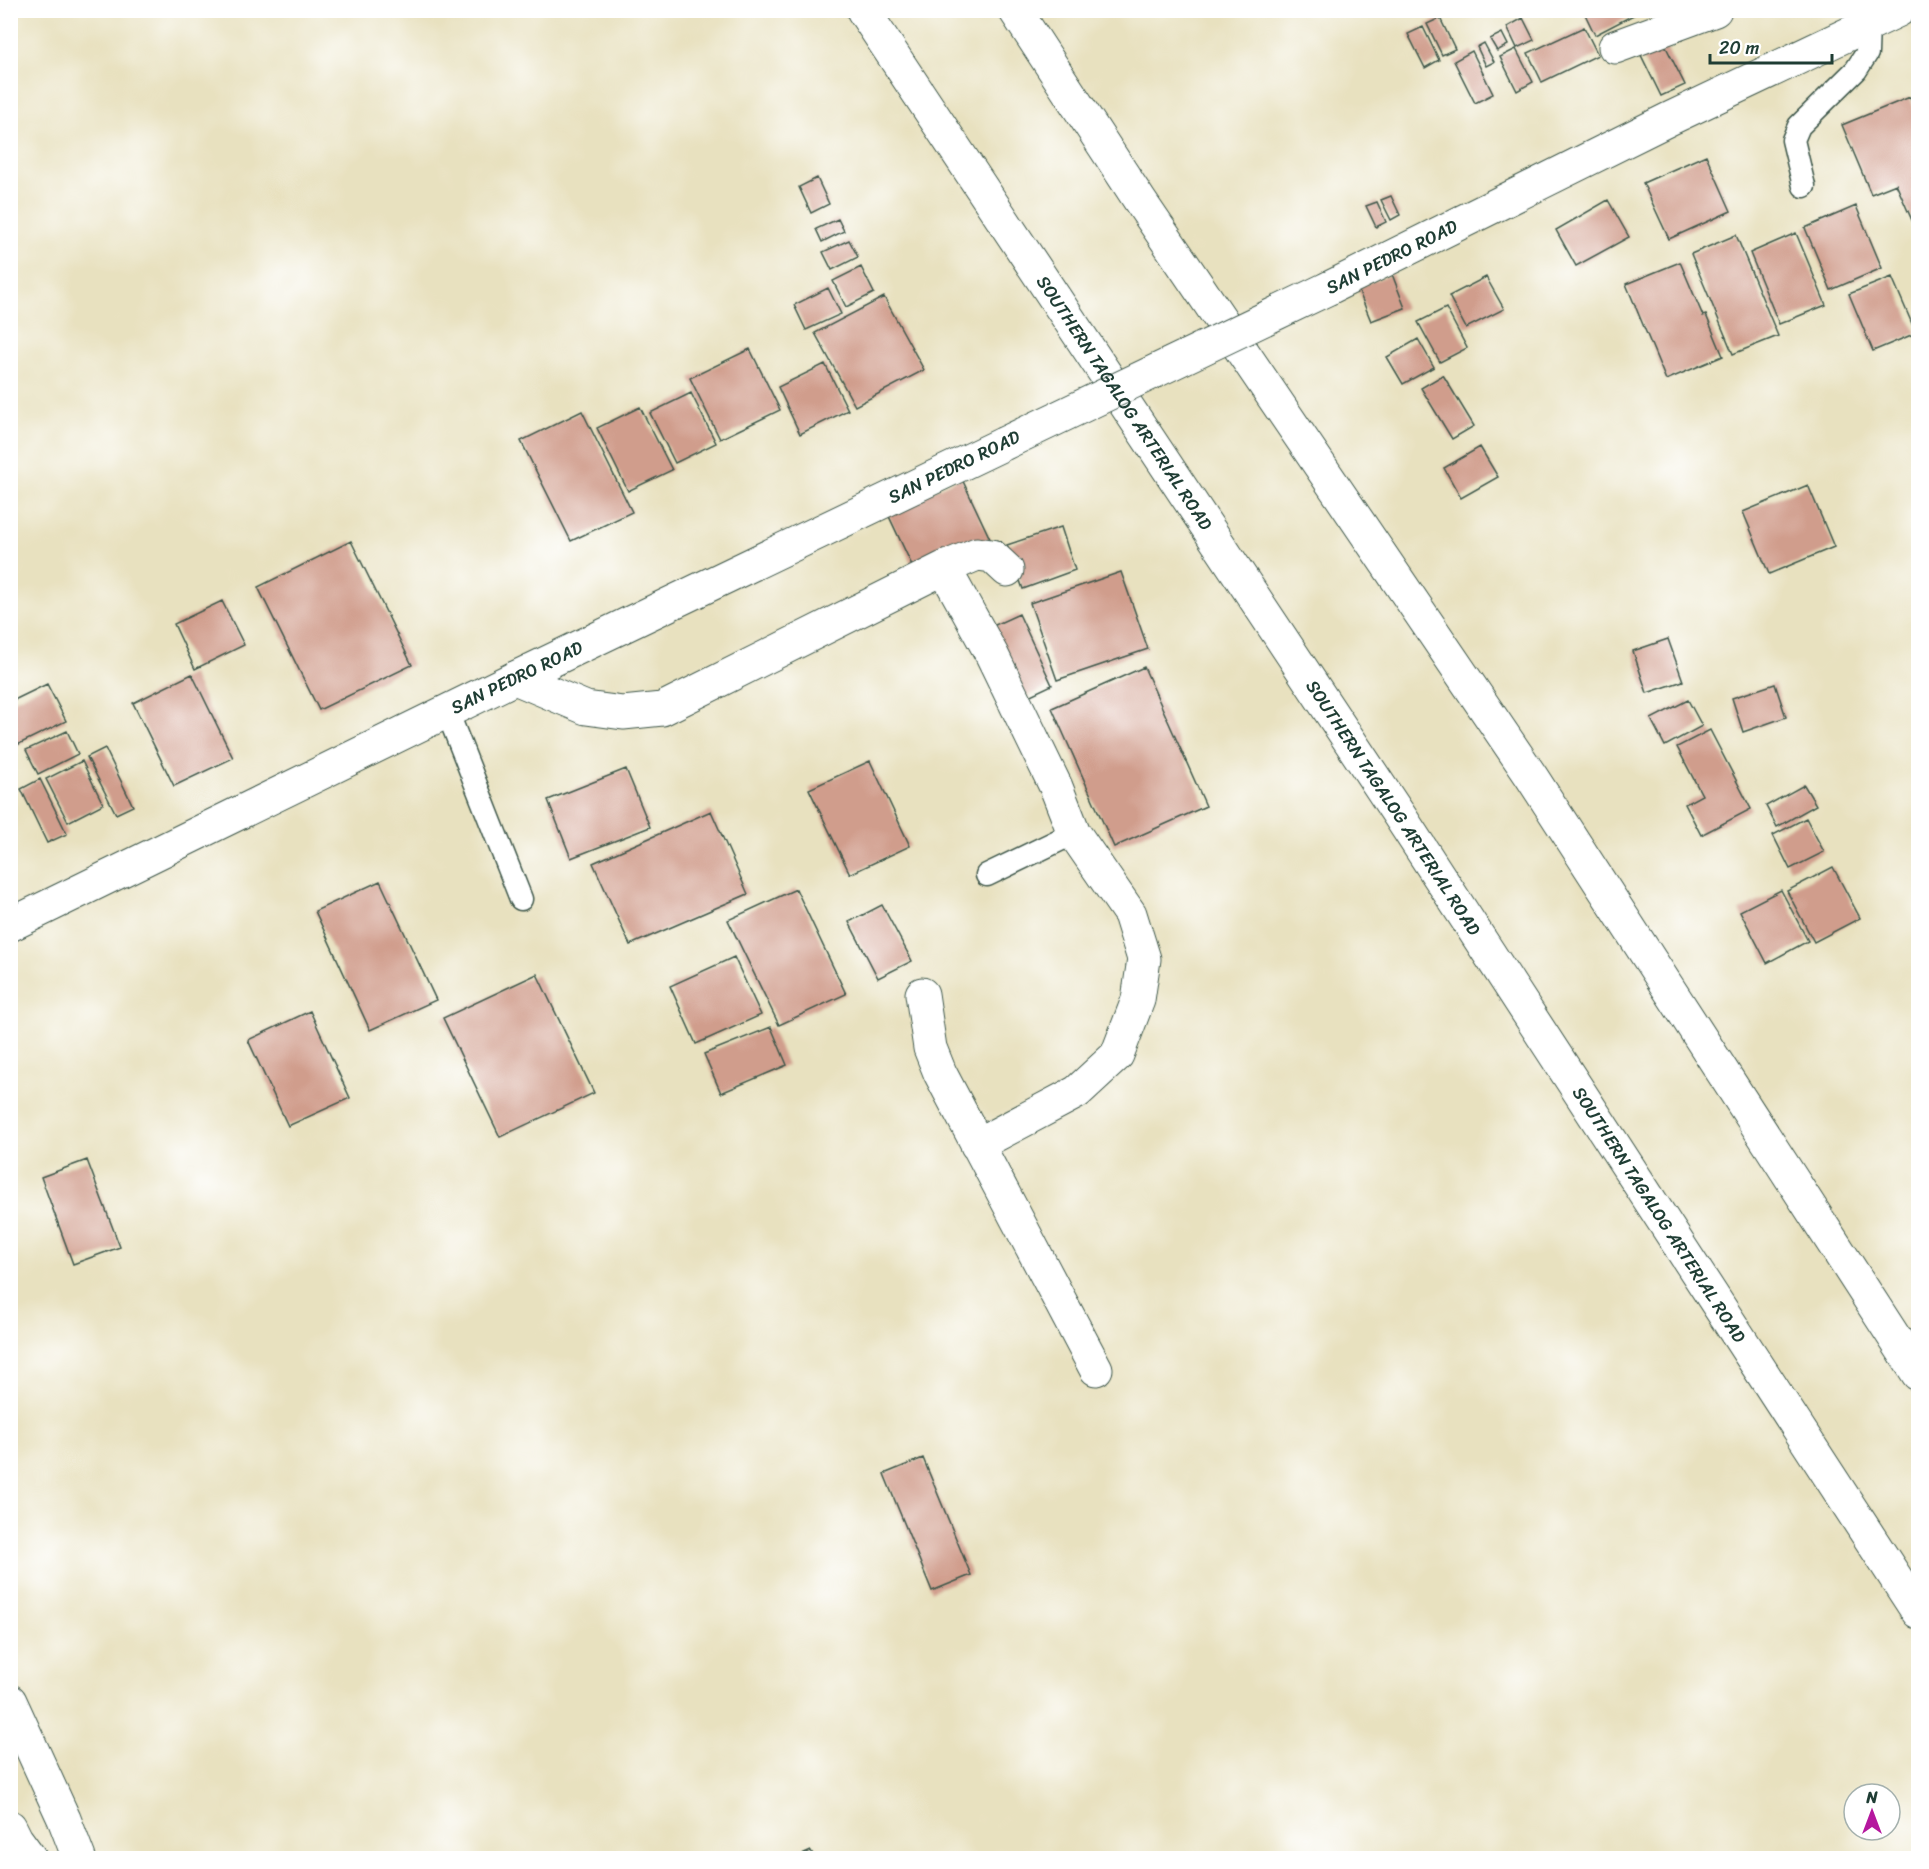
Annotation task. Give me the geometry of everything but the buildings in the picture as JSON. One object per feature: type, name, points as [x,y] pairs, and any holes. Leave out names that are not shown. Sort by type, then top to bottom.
[{"type":"main road","name":"SOUTHERN TAGALOG ARTERIAL ROAD","points":[[863,10],[1406,825],[1918,1612]]},
{"type":"main road","points":[[1015,10],[1140,201],[1531,776],[1918,1374]]},
{"type":"main road","points":[[1615,47],[1715,10]]},
{"type":"main road","name":"SAN PEDRO ROAD","points":[[10,925],[515,678],[1329,288],[1669,119],[1858,17],[1899,10]]},
{"type":"main road","points":[[515,678],[586,708],[622,713],[662,709],[976,554],[992,556],[1007,570]]},
{"type":"main road","points":[[944,568],[992,655],[1056,788],[1074,833],[1131,914],[1144,959],[1138,1000],[1117,1055],[1077,1092],[977,1145]]},
{"type":"main road","points":[[922,994],[930,1048],[940,1073],[1096,1369]]},
{"type":"main road","points":[[10,1701],[64,1819],[79,1858]]},
{"type":"main road","points":[[10,1827],[30,1858]]},
{"type":"lane","points":[[1804,186],[1793,140],[1799,126],[1856,70],[1867,53],[1858,17]]},
{"type":"lane","points":[[447,711],[521,899]]},
{"type":"lane","points":[[987,875],[1074,833]]}]
